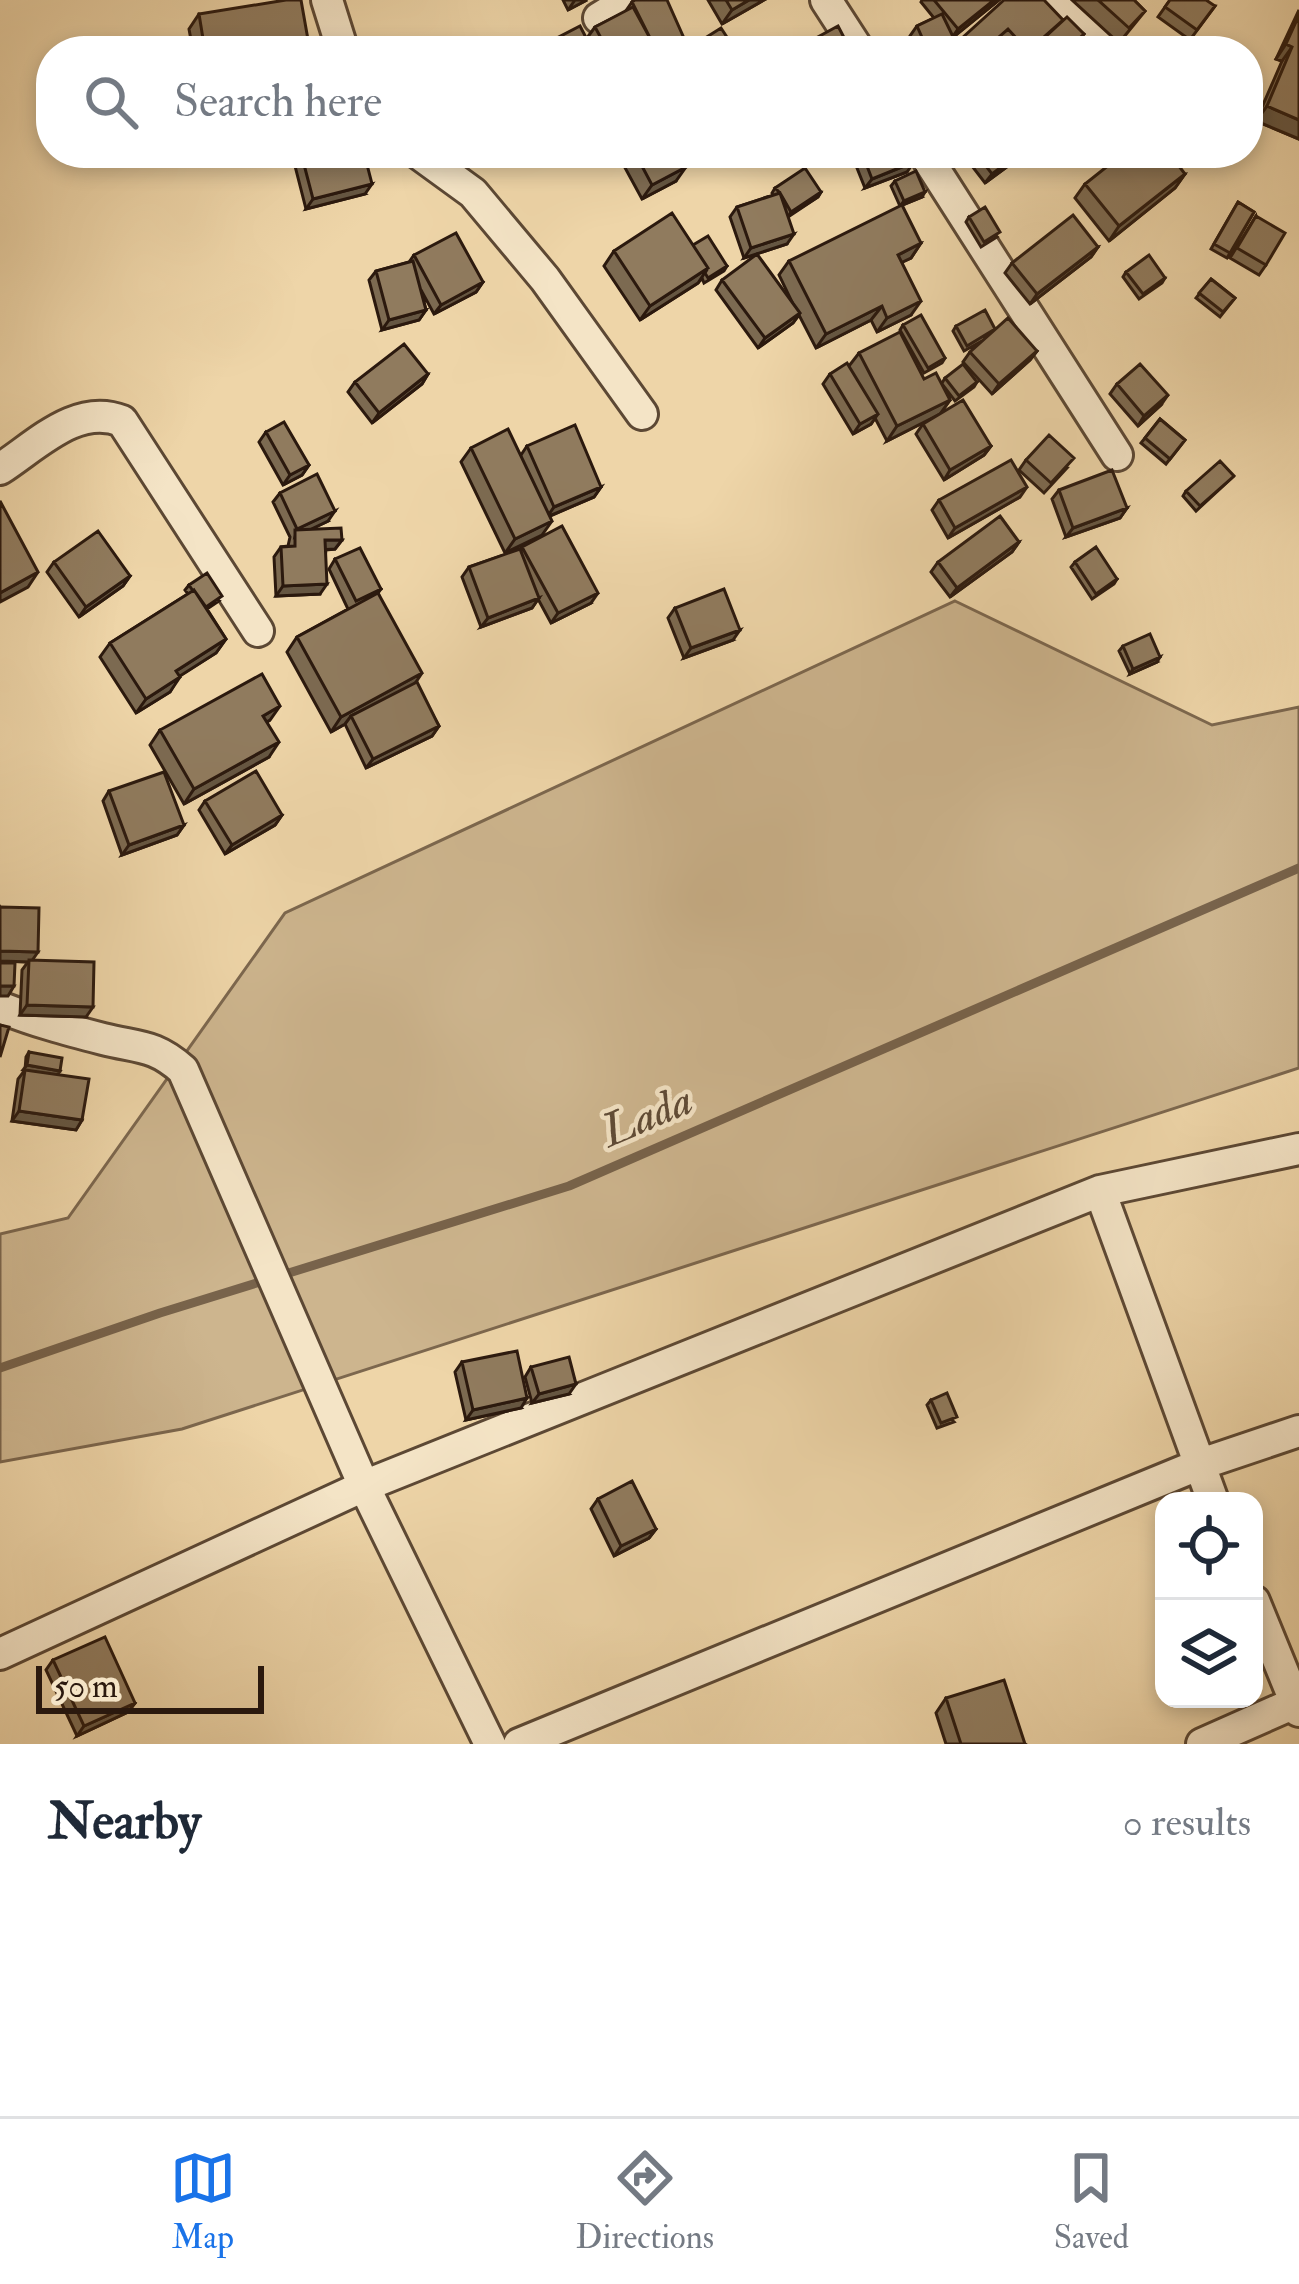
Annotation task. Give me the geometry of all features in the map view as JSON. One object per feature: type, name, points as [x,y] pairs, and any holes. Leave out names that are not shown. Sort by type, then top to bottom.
[{"type":"street","points":[[327,0],[338,36]]},
{"type":"street","points":[[599,18],[628,0]]},
{"type":"street","points":[[826,0],[849,36]]},
{"type":"street","points":[[1053,0],[1093,36]]},
{"type":"street","points":[[439,168],[473,193],[545,279],[642,415]]},
{"type":"street","points":[[934,168],[1117,455]]},
{"type":"street","points":[[0,469],[82,416],[105,414],[122,421],[258,631]]},
{"type":"street","points":[[0,1007],[35,1022],[142,1045],[166,1054],[183,1070],[364,1486],[490,1744]]},
{"type":"street","points":[[0,1654],[364,1486],[1100,1191],[1299,1149]]},
{"type":"street","points":[[1100,1191],[1209,1492]]},
{"type":"street","points":[[519,1744],[1198,1465],[1299,1432]]},
{"type":"street","points":[[1202,1744],[1298,1705],[1263,1622]]},
{"type":"shaded area","points":[[955,601],[1212,725],[1299,707],[1299,1068],[182,1429],[0,1462],[0,1234],[68,1218],[285,913]]},
{"type":"building","points":[[301,0],[307,36],[203,36],[199,14]]},
{"type":"building","points":[[667,0],[683,36],[649,36],[632,2]]},
{"type":"building","points":[[726,0],[749,0],[732,10]]},
{"type":"building","points":[[934,0],[994,0],[958,29]]},
{"type":"building","points":[[1004,0],[1044,0],[1063,20],[1045,36],[1014,36],[1008,29],[1000,36],[964,36]]},
{"type":"building","points":[[1098,0],[1134,0],[1145,11],[1129,28]]},
{"type":"building","points":[[1170,0],[1206,0],[1215,6],[1197,30],[1165,7]]},
{"type":"building","points":[[633,7],[649,36],[600,36],[595,27]]},
{"type":"building","points":[[942,14],[953,36],[921,36],[917,26]]},
{"type":"building","points":[[1299,15],[1299,120],[1267,106],[1292,47],[1286,44]]},
{"type":"building","points":[[1067,17],[1084,34],[1082,36],[1046,36]]},
{"type":"building","points":[[580,26],[585,36],[561,36]]},
{"type":"building","points":[[838,26],[843,36],[820,36]]},
{"type":"building","points":[[305,168],[368,168],[372,184],[313,199]]},
{"type":"building","points":[[643,168],[684,168],[652,185]]},
{"type":"building","points":[[805,168],[821,192],[791,212],[775,188]]},
{"type":"building","points":[[868,168],[899,168],[872,179]]},
{"type":"building","points":[[1105,168],[1180,168],[1185,174],[1119,226],[1085,184]]},
{"type":"building","points":[[916,171],[925,192],[904,201],[895,181]]},
{"type":"building","points":[[780,193],[794,234],[751,248],[737,207]]},
{"type":"building","points":[[1238,202],[1254,212],[1230,253],[1214,244]]},
{"type":"building","points":[[902,205],[921,243],[898,255],[921,301],[887,318],[882,306],[826,334],[789,261]]},
{"type":"building","points":[[985,207],[1000,232],[984,242],[969,217]]},
{"type":"building","points":[[672,213],[708,268],[650,306],[614,251]]},
{"type":"building","points":[[1073,215],[1098,247],[1037,294],[1012,263]]},
{"type":"building","points":[[1256,216],[1285,233],[1266,265],[1237,248]]},
{"type":"building","points":[[456,233],[483,282],[441,305],[414,255]]},
{"type":"building","points":[[708,236],[727,266],[708,278],[708,268],[693,245]]},
{"type":"building","points":[[757,254],[800,313],[765,338],[722,280]]},
{"type":"building","points":[[1149,255],[1165,278],[1143,294],[1126,272]]},
{"type":"building","points":[[413,261],[426,310],[389,320],[376,271]]},
{"type":"building","points":[[1211,279],[1235,298],[1223,312],[1199,293]]},
{"type":"building","points":[[985,310],[995,329],[967,346],[956,326]]},
{"type":"building","points":[[921,315],[945,358],[928,368],[903,325]]},
{"type":"building","points":[[1008,318],[1037,351],[999,384],[970,352]]},
{"type":"building","points":[[900,332],[924,379],[936,373],[950,400],[897,426],[859,353]]},
{"type":"building","points":[[404,344],[428,374],[379,413],[355,382]]},
{"type":"building","points":[[847,363],[878,414],[860,424],[830,374]]},
{"type":"building","points":[[963,364],[977,382],[959,396],[945,378]]},
{"type":"building","points":[[1140,364],[1168,395],[1144,416],[1117,384]]},
{"type":"building","points":[[963,400],[991,446],[950,470],[923,424]]},
{"type":"building","points":[[1160,419],[1185,440],[1170,459],[1145,438]]},
{"type":"building","points":[[284,422],[309,465],[290,475],[266,432]]},
{"type":"building","points":[[575,425],[601,487],[554,507],[527,446]]},
{"type":"building","points":[[508,429],[552,521],[515,539],[471,448]]},
{"type":"building","points":[[1049,435],[1074,458],[1051,483],[1026,460]]},
{"type":"building","points":[[1011,460],[1027,487],[955,528],[939,500]]},
{"type":"building","points":[[1220,461],[1234,476],[1200,506],[1186,491]]},
{"type":"building","points":[[1112,470],[1127,508],[1073,528],[1059,490]]},
{"type":"building","points":[[317,474],[335,511],[297,529],[280,493]]},
{"type":"building","points":[[0,501],[38,572],[0,593]]},
{"type":"building","points":[[1000,516],[1019,542],[957,588],[938,562]]},
{"type":"building","points":[[562,526],[598,593],[558,613],[522,547]]},
{"type":"building","points":[[341,528],[342,540],[325,540],[327,584],[283,586],[281,547],[295,546],[295,530]]},
{"type":"building","points":[[98,531],[130,576],[86,607],[54,562]]},
{"type":"building","points":[[1096,547],[1117,579],[1096,594],[1075,562]]},
{"type":"building","points":[[360,548],[381,589],[356,601],[335,559]]},
{"type":"building","points":[[520,549],[539,598],[488,618],[469,567]]},
{"type":"building","points":[[207,573],[222,596],[206,607],[189,585]]},
{"type":"building","points":[[724,589],[740,630],[691,648],[675,608]]},
{"type":"building","points":[[194,590],[226,639],[176,671],[180,677],[146,699],[110,643]]},
{"type":"building","points":[[378,593],[422,673],[341,717],[297,637]]},
{"type":"building","points":[[1150,634],[1160,657],[1133,669],[1123,646]]},
{"type":"building","points":[[262,674],[280,706],[263,716],[279,742],[194,789],[160,730]]},
{"type":"building","points":[[417,682],[439,726],[373,759],[351,716]]},
{"type":"building","points":[[256,771],[282,815],[232,845],[205,801]]},
{"type":"building","points":[[164,772],[184,825],[129,845],[109,791]]},
{"type":"building","points":[[0,907],[39,908],[38,952],[0,951]]},
{"type":"building","points":[[29,960],[94,962],[93,1007],[27,1005]]},
{"type":"building","points":[[0,963],[15,963],[14,986],[0,986]]},
{"type":"building","points":[[0,1025],[9,1027],[0,1057]]},
{"type":"building","points":[[29,1052],[62,1058],[60,1071],[27,1065]]},
{"type":"building","points":[[25,1070],[89,1079],[82,1120],[19,1111]]},
{"type":"building","points":[[517,1351],[527,1398],[473,1410],[462,1362]]},
{"type":"building","points":[[569,1357],[576,1384],[539,1394],[531,1367]]},
{"type":"building","points":[[947,1393],[957,1417],[941,1423],[931,1400]]},
{"type":"building","points":[[632,1481],[656,1529],[621,1546],[598,1499]]},
{"type":"building","points":[[105,1637],[135,1703],[84,1726],[53,1660]]},
{"type":"building","points":[[1004,1680],[1025,1744],[961,1744],[946,1698]]},
{"type":"waterway","name":"Lada","points":[[0,1368],[160,1313],[569,1186],[1299,868]]}]
